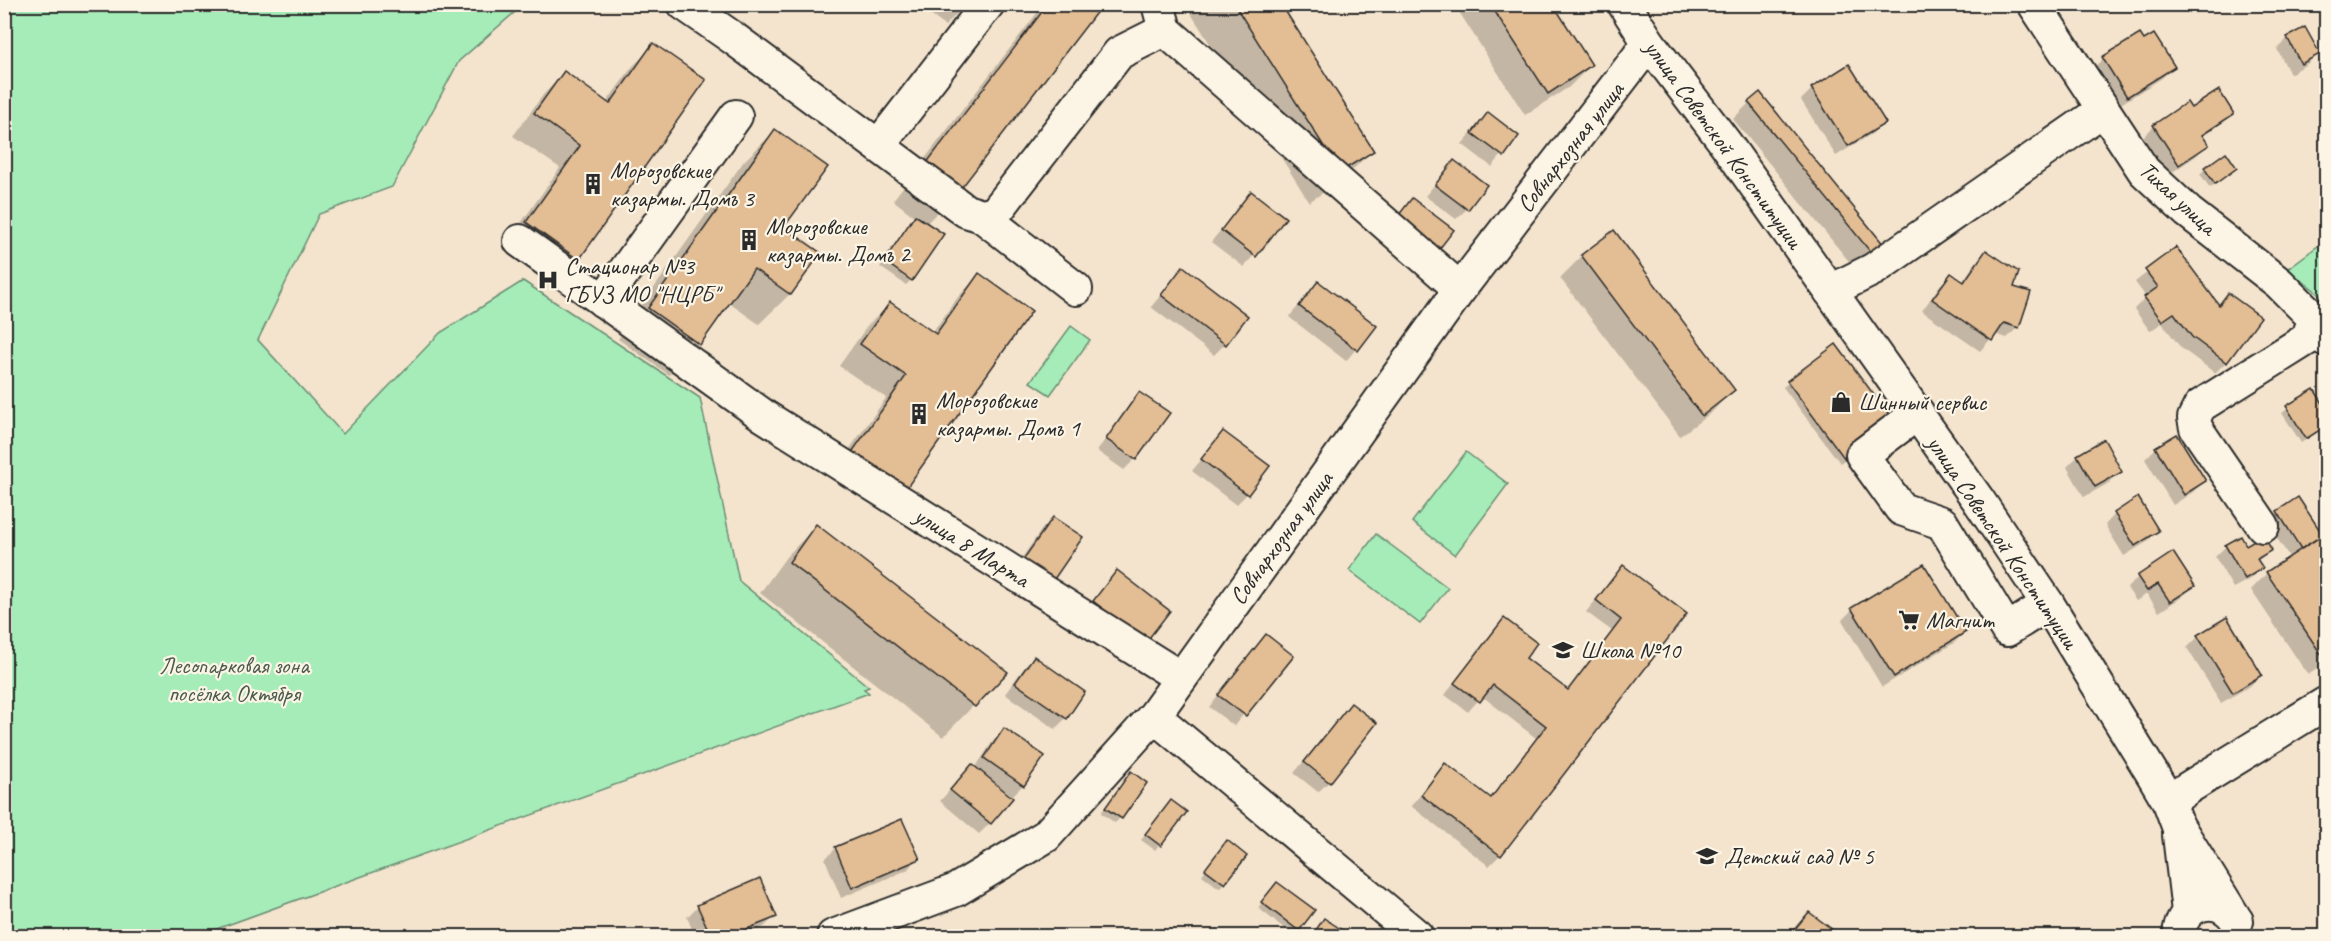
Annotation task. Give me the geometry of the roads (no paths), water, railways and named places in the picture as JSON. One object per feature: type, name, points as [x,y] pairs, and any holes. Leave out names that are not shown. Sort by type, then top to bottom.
[{"type":"street","points":[[879,145],[988,4]]},
{"type":"street","name":"улица Советской Конституции","points":[[1624,4],[1649,43],[1726,144],[1918,413],[2048,604],[2239,929]]},
{"type":"street","name":"Тихая улица","points":[[2034,4],[2144,171],[2188,212],[2279,283],[2321,330]]},
{"type":"street","points":[[687,5],[966,211],[982,216],[1076,289]]},
{"type":"street","points":[[982,216],[995,213],[1119,53],[1161,17],[1460,289]]},
{"type":"street","name":"Совнархозная улица","points":[[833,936],[956,890],[1046,836],[1154,716],[1460,289],[1649,43]]},
{"type":"street","points":[[1830,291],[1874,269],[2103,110]]},
{"type":"street","points":[[603,301],[736,116]]},
{"type":"street","name":"улица 8 Марта","points":[[520,241],[764,416],[1181,678]]},
{"type":"street","points":[[2263,526],[2196,428],[2194,417],[2200,406],[2321,330]]},
{"type":"street","points":[[1918,413],[1862,455],[1901,509],[1942,523],[2007,630],[2048,604]]},
{"type":"street","points":[[1942,523],[1979,501]]},
{"type":"street","points":[[2180,926],[2173,814],[2196,783],[2326,703]]},
{"type":"street","points":[[1154,716],[1417,936]]},
{"type":"street","points":[[2180,926],[2196,906],[2206,904],[2226,908],[2239,929]]},
{"type":"place","name":"Морозовские казармы. Домъ 3","points":[[593,184]]},
{"type":"place","name":"Морозовские казармы. Домъ 2","points":[[749,240]]},
{"type":"place","name":"Стационар №3 ГБУЗ МО \"НЦРБ\"","points":[[548,280]]},
{"type":"place","name":"Шинный сервис","points":[[1841,402]]},
{"type":"place","name":"Морозовские казармы. Домъ 1","points":[[919,414]]},
{"type":"place","name":"Магнит","points":[[1909,620]]},
{"type":"place","name":"Школа №10","points":[[1563,650]]},
{"type":"place","name":"Детский сад № 5","points":[[1707,856]]},
{"type":"park label","name":"Лесопарковая зона посёлка Октября","points":[[234,679]]}]
